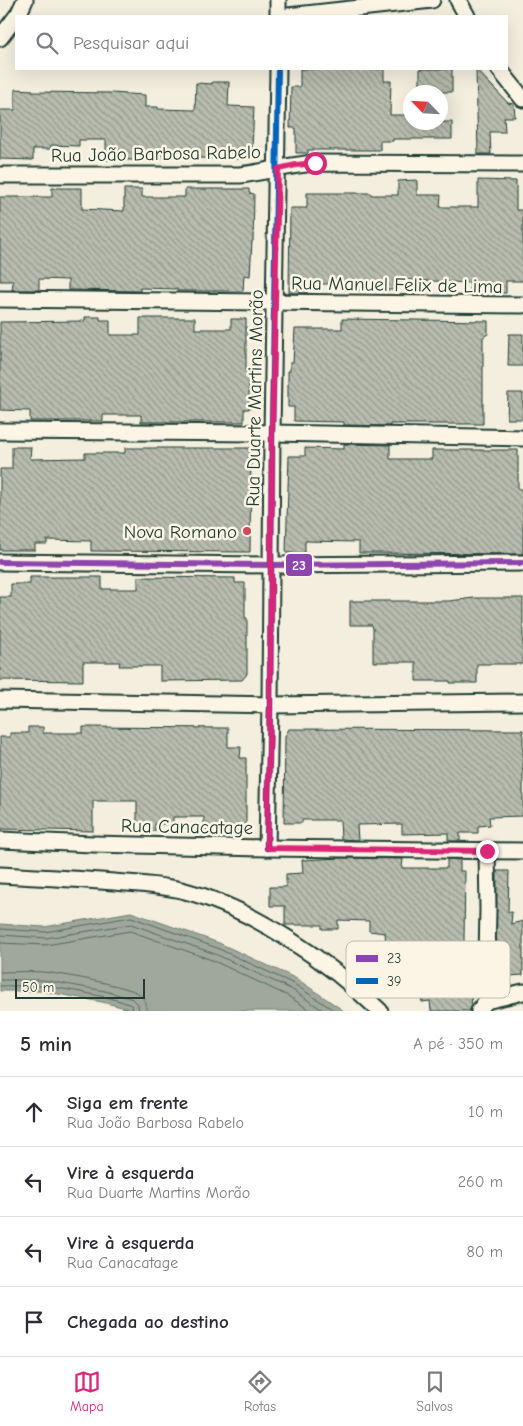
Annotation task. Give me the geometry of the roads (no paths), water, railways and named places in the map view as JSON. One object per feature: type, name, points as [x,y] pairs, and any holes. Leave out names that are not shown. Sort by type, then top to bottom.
[{"type":"street","points":[[17,15],[24,0]]},
{"type":"street","points":[[278,0],[278,15]]},
{"type":"street","points":[[297,15],[432,0]]},
{"type":"street","points":[[458,0],[467,15]]},
{"type":"street","points":[[0,38],[15,18]]},
{"type":"street","name":"Rua Duarte Martins Morão","points":[[267,848],[278,70]]},
{"type":"street","points":[[500,70],[523,99]]},
{"type":"street","name":"Rua João Barbosa Rabelo","points":[[0,175],[240,175],[315,163],[523,164]]},
{"type":"street","name":"Rua Manuel Felix de Lima","points":[[0,299],[523,305]]},
{"type":"street","points":[[0,431],[272,433],[523,438]]},
{"type":"street","points":[[0,562],[272,565],[523,563]]},
{"type":"street","points":[[0,700],[270,705],[523,702]]},
{"type":"street","name":"Rua Canacatage","points":[[0,840],[267,848],[523,850]]},
{"type":"street","points":[[486,941],[487,851]]},
{"type":"street","points":[[0,875],[56,877],[155,886],[184,891],[213,900],[238,911],[285,937],[346,982]]},
{"type":"street","points":[[510,997],[523,992]]},
{"type":"street","points":[[366,998],[380,1011]]},
{"type":"street","points":[[483,1006],[506,998]]},
{"type":"water","points":[[131,912],[219,943],[297,979],[344,1011],[137,1011],[102,1002],[42,991],[0,991],[0,924],[44,927]]},
{"type":"place","name":"Nova Romano","points":[[247,531]]}]
